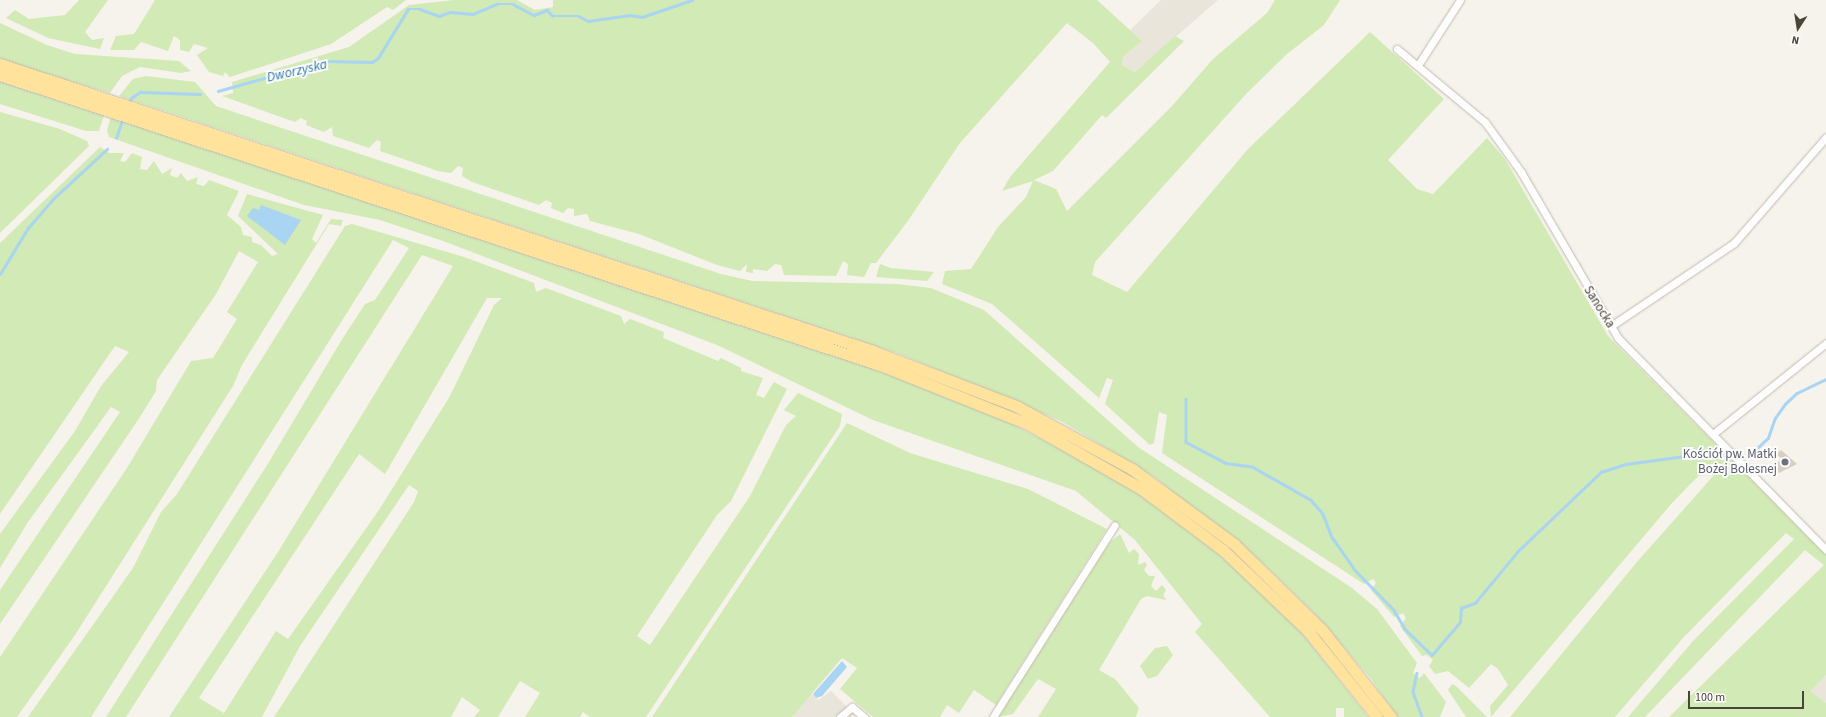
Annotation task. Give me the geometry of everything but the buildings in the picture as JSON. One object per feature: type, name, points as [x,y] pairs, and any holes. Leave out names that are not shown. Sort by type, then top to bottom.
[{"type":"main road","points":[[0,64],[52,80],[153,119],[891,368],[1026,423],[1120,475],[1217,545],[1308,631],[1377,717]]},
{"type":"main road","points":[[0,75],[153,119],[891,357],[1030,412],[1132,469],[1234,544],[1323,631],[1391,717]]},
{"type":"street","points":[[1418,65],[1460,0]]},
{"type":"street","name":"Sanocka","points":[[1397,49],[1485,122],[1501,142],[1611,326],[1826,550]]},
{"type":"street","points":[[1611,326],[1734,243],[1826,137]]},
{"type":"street","points":[[1713,434],[1826,343]]},
{"type":"street","points":[[993,717],[1115,525]]},
{"type":"street","points":[[840,717],[852,707],[864,717]]},
{"type":"shaded area","points":[[1161,0],[1218,0],[1135,72],[1122,65],[1123,57],[1142,41],[1130,30]]},
{"type":"shaded area","points":[[1826,675],[1826,703],[1809,691]]},
{"type":"shaded area","points":[[831,691],[854,714],[851,717],[792,717],[811,693],[818,700]]},
{"type":"green space","points":[[79,0],[108,0],[85,32],[92,40],[104,38],[100,49],[48,38],[6,18],[15,10],[29,19],[65,15]]},
{"type":"green space","points":[[155,0],[406,0],[393,10],[387,7],[331,44],[230,77],[225,72],[223,76],[209,72],[197,55],[208,48],[194,44],[189,52],[180,50],[180,40],[174,36],[168,51],[141,42],[134,50],[110,50],[116,36],[134,34]]},
{"type":"green space","points":[[454,0],[517,0],[535,10],[553,7],[553,0],[1097,0],[1142,41],[1123,57],[1122,65],[1135,72],[1175,36],[1184,41],[1106,118],[1102,115],[1053,171],[1034,180],[1056,189],[1067,211],[1172,106],[1213,59],[1267,13],[1275,0],[1340,0],[1324,25],[1287,54],[1247,93],[1095,262],[1092,275],[1127,292],[1248,149],[1370,32],[1444,99],[1388,160],[1417,189],[1433,194],[1487,138],[1505,159],[1608,336],[1826,555],[1826,675],[1810,691],[1826,703],[1826,717],[1669,717],[1824,565],[1805,550],[1645,717],[1628,717],[1693,641],[1794,539],[1786,533],[1683,638],[1615,717],[1510,717],[1636,563],[1723,465],[1707,467],[1672,503],[1491,717],[1490,706],[1508,685],[1498,669],[1491,664],[1469,688],[1448,671],[1435,674],[1429,666],[1433,660],[1427,655],[1422,656],[1400,626],[1406,618],[1403,613],[1394,617],[1371,590],[1376,583],[1373,579],[1364,584],[1162,453],[1167,415],[1159,412],[1154,443],[1150,445],[1105,404],[1113,380],[1107,378],[1099,398],[992,304],[942,284],[945,271],[971,269],[998,227],[1026,197],[1033,181],[1002,191],[1010,177],[1110,62],[1093,43],[1067,23],[960,143],[910,218],[876,263],[871,263],[864,277],[847,275],[848,264],[843,261],[836,276],[784,275],[781,265],[775,264],[767,271],[753,269],[753,273],[746,272],[747,264],[740,271],[717,265],[639,234],[590,221],[587,214],[574,216],[574,209],[568,208],[563,213],[551,208],[552,203],[546,200],[539,205],[472,182],[462,176],[463,168],[458,166],[451,173],[438,171],[380,151],[381,142],[377,140],[369,148],[333,136],[332,127],[324,132],[306,125],[307,121],[301,118],[295,122],[222,96],[233,93],[232,82],[349,47],[409,5]]},
{"type":"green space","points":[[0,23],[47,45],[75,54],[179,61],[191,71],[181,73],[140,67],[122,76],[110,93],[0,60]]},
{"type":"green space","points":[[146,76],[195,82],[216,106],[721,274],[752,281],[897,284],[931,288],[984,310],[1138,447],[1352,588],[1377,609],[1417,663],[1413,673],[1420,678],[1424,673],[1446,702],[1440,717],[1397,717],[1371,679],[1317,616],[1266,566],[1153,476],[1061,421],[900,354],[119,96],[133,79]]},
{"type":"green space","points":[[0,79],[104,115],[99,131],[86,131],[0,104]]},
{"type":"green space","points":[[0,112],[60,129],[87,141],[89,146],[0,233]]},
{"type":"green space","points":[[111,117],[852,360],[993,414],[1119,480],[1188,529],[1251,581],[1301,632],[1368,717],[1344,717],[1344,708],[1336,708],[1336,717],[1270,717],[1195,632],[1202,624],[1135,540],[1076,491],[873,420],[717,345],[443,241],[380,220],[304,205],[109,137],[107,130]]},
{"type":"green space","points":[[100,147],[109,153],[124,153],[120,161],[125,162],[132,153],[142,157],[140,169],[147,170],[154,161],[162,174],[172,168],[170,175],[177,178],[181,173],[187,181],[198,177],[196,184],[204,186],[209,180],[239,191],[227,215],[241,227],[243,235],[252,237],[252,242],[261,245],[272,256],[278,254],[238,216],[247,194],[323,215],[312,239],[316,243],[331,219],[343,220],[341,226],[329,224],[242,365],[233,386],[75,635],[17,717],[0,717],[0,657],[127,468],[191,361],[213,358],[237,319],[227,312],[258,262],[239,251],[216,294],[157,380],[156,391],[140,417],[0,624],[0,590],[120,412],[111,407],[28,522],[0,568],[0,534],[75,431],[101,386],[129,352],[115,346],[0,514],[0,243]]},
{"type":"green space","points":[[352,224],[464,257],[534,283],[536,292],[546,288],[621,316],[624,324],[630,319],[664,332],[663,338],[718,361],[721,358],[741,368],[741,371],[763,378],[756,395],[764,398],[774,382],[787,389],[731,501],[717,515],[637,636],[650,645],[750,496],[786,425],[796,416],[784,410],[798,393],[842,414],[840,426],[646,717],[590,717],[583,712],[580,717],[525,717],[540,693],[520,681],[498,717],[474,717],[480,710],[462,697],[451,717],[274,717],[414,502],[418,491],[409,485],[300,646],[262,717],[169,717],[278,552],[453,266],[422,255],[126,717],[106,717],[269,462],[341,341],[365,304],[375,300],[409,248],[393,240],[91,717],[28,717],[133,568],[161,512],[177,494],[345,226]],"holes":[[[487,298],[502,298],[494,305],[450,396],[379,510],[288,639],[276,631],[224,713],[199,698],[359,454],[385,474]]]},
{"type":"green space","points":[[880,264],[891,268],[934,272],[927,281],[876,277]]},
{"type":"green space","points":[[847,423],[910,453],[1028,489],[1107,529],[996,705],[974,690],[959,713],[947,705],[940,717],[873,717],[840,689],[857,668],[842,658],[792,717],[652,717]]},
{"type":"green space","points":[[1120,534],[1129,553],[1134,549],[1139,554],[1138,565],[1145,562],[1147,565],[1144,570],[1149,576],[1155,576],[1151,586],[1156,591],[1162,585],[1166,590],[1163,595],[1166,600],[1147,596],[1141,599],[1099,670],[1115,679],[1139,708],[1136,717],[1038,717],[1056,689],[1038,679],[1013,714],[998,717],[1109,543]]},
{"type":"green space","points":[[1167,646],[1173,655],[1157,676],[1148,679],[1140,666],[1155,648]]},
{"type":"green space","points":[[1452,684],[1456,686],[1487,717],[1466,717],[1448,690]]},
{"type":"water","points":[[261,205],[301,220],[285,245],[247,216],[253,208],[259,210]]},
{"type":"water","points":[[842,661],[847,667],[822,696],[816,698],[813,694]]},
{"type":"waterway","name":"Dworzyska","points":[[218,91],[325,61],[372,62],[378,58],[408,9],[420,9],[439,16],[450,12],[473,14],[497,4],[513,4],[534,15],[547,10],[553,16],[579,16],[588,21],[630,15],[642,17],[692,0]]},
{"type":"waterway","name":"Dworzyska","points":[[129,104],[131,98],[140,92],[200,94]]},
{"type":"waterway","name":"Dworzyska","points":[[116,138],[123,118]]},
{"type":"waterway","name":"Dworzyska","points":[[0,274],[28,228],[52,200],[107,149]]},
{"type":"waterway","points":[[1754,451],[1768,438],[1775,418],[1785,404],[1797,393],[1826,379]]},
{"type":"waterway","points":[[1186,399],[1186,442],[1226,463],[1253,467],[1311,500],[1323,514],[1332,537],[1354,569],[1394,610],[1405,629],[1432,655],[1460,622],[1461,608],[1475,603],[1518,551],[1601,472],[1626,464],[1706,453],[1726,455]]},
{"type":"waterway","points":[[1417,673],[1413,692],[1422,717]]},
{"type":"place","name":"Kościół pw. Matki Bożej Bolesnej","points":[[1785,462]]}]
